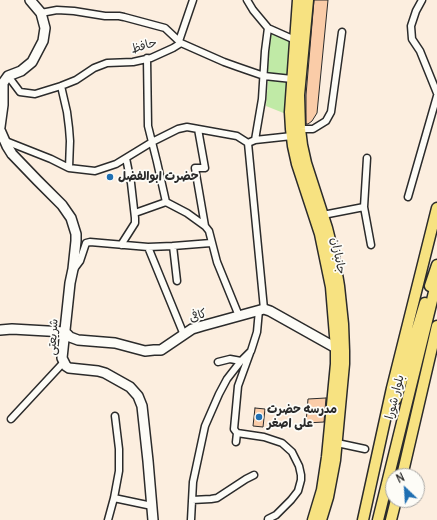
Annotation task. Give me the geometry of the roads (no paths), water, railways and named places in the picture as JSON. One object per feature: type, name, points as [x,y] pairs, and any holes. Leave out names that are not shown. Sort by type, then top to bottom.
[{"type":"main road","name":"جانبازان","points":[[298,0],[295,40],[298,52],[300,129],[306,163],[327,228],[334,256],[340,286],[343,324],[340,349],[337,443],[328,497],[321,520]]},
{"type":"main road","name":"جانبازان","points":[[308,0],[292,79],[290,112],[292,136],[297,164],[320,234],[331,287],[340,349],[336,364],[327,457],[321,495],[313,520]]},
{"type":"main road","points":[[363,520],[392,388],[437,208]]},
{"type":"main road","points":[[376,465],[437,265]]},
{"type":"main road","name":"بلوار شورا","points":[[378,520],[437,280]]},
{"type":"main road","name":"بلوار شورا","points":[[404,468],[437,326]]},
{"type":"main road","points":[[391,520],[394,508]]},
{"type":"street","points":[[0,127],[3,105],[3,82],[8,76],[21,71],[32,62],[43,41],[45,28],[41,12],[30,0]]},
{"type":"street","points":[[180,42],[193,0]]},
{"type":"street","points":[[247,0],[268,28],[295,40]]},
{"type":"street","points":[[422,0],[416,11],[411,26],[412,39],[420,50],[437,93]]},
{"type":"street","points":[[41,12],[74,10],[105,16],[119,16],[164,28],[180,42],[224,62],[264,76],[292,79]]},
{"type":"street","points":[[255,140],[262,99],[268,28]]},
{"type":"street","points":[[300,129],[313,129],[326,121],[332,112],[342,32]]},
{"type":"street","name":"حافظ","points":[[8,76],[20,92],[35,94],[76,80],[94,68],[107,64],[133,62],[147,58],[173,48],[180,42]]},
{"type":"street","points":[[147,58],[148,126],[166,202]]},
{"type":"street","points":[[61,86],[69,128],[69,168]]},
{"type":"street","points":[[408,197],[437,96]]},
{"type":"street","points":[[3,140],[51,159],[69,168],[94,171],[110,166],[152,142],[178,129],[187,127],[237,136],[248,144],[262,310],[257,332],[238,386],[234,429],[237,432],[236,442]]},
{"type":"street","points":[[198,129],[205,168],[195,168],[205,226]]},
{"type":"street","name":"شریعتی","points":[[0,130],[3,140],[12,154],[62,205],[68,212],[73,223],[76,234],[73,269],[64,332],[62,355],[63,363],[69,368],[105,373],[130,387],[138,396],[142,406],[153,520]]},
{"type":"street","points":[[248,144],[255,140],[292,136]]},
{"type":"street","points":[[121,245],[135,223],[135,213],[126,158]]},
{"type":"street","points":[[367,158],[364,207],[371,245]]},
{"type":"street","points":[[135,213],[166,202],[187,213],[205,226],[209,231],[217,262],[239,316]]},
{"type":"street","points":[[323,215],[364,207]]},
{"type":"street","points":[[73,269],[80,261],[86,244],[90,242],[148,247],[211,243]]},
{"type":"street","points":[[173,246],[177,280]]},
{"type":"street","points":[[148,247],[184,334]]},
{"type":"street","points":[[262,310],[270,311],[340,349]]},
{"type":"street","name":"کافی","points":[[64,332],[70,337],[78,340],[115,343],[145,351],[161,350],[192,329],[262,310]]},
{"type":"street","points":[[0,330],[12,329],[64,332]]},
{"type":"street","points":[[191,520],[193,482],[205,426],[227,379],[250,351]]},
{"type":"street","points":[[218,362],[230,360],[241,361]]},
{"type":"street","points":[[11,419],[63,363]]},
{"type":"street","points":[[108,520],[119,471],[119,449],[115,416]]},
{"type":"street","points":[[237,432],[264,437],[282,443],[296,457],[301,475],[298,491],[276,515],[268,519]]},
{"type":"street","points":[[337,443],[365,448]]},
{"type":"street","points":[[192,500],[217,498],[254,475]]},
{"type":"street","points":[[114,498],[152,506]]},
{"type":"place","name":"حضرت ابوالفضل","points":[[110,177]]},
{"type":"place","name":"مدرسه حضرت علی اصغر","points":[[259,417]]}]
